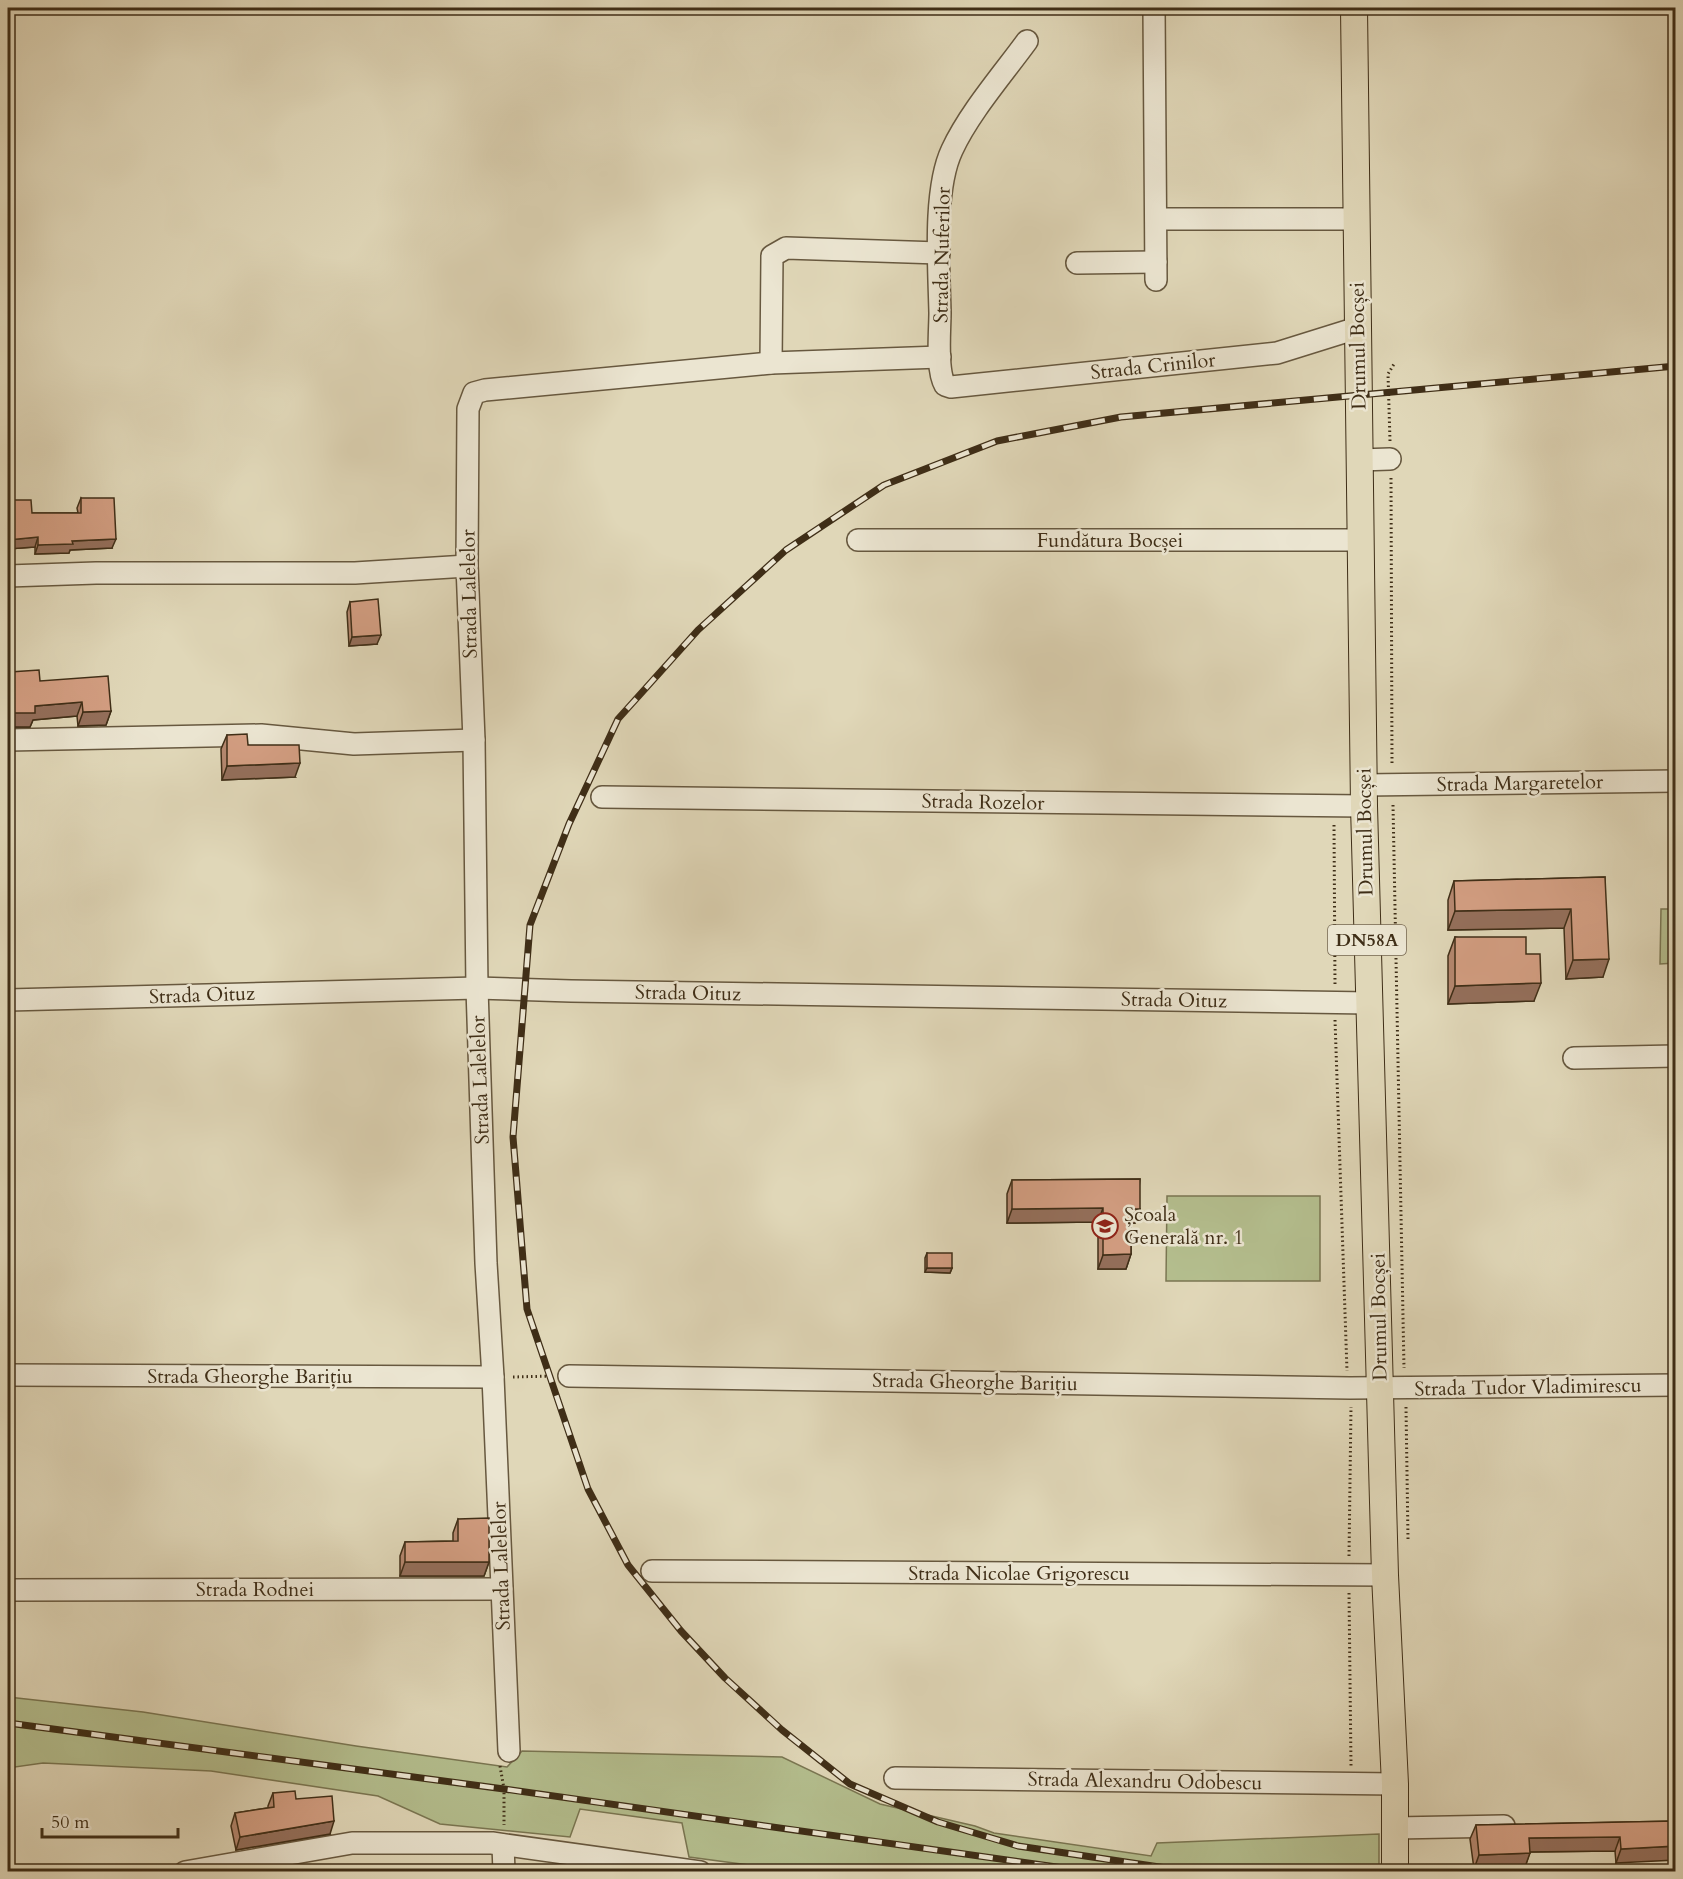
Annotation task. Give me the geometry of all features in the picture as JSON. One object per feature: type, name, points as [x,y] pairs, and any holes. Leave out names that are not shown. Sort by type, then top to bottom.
[{"type":"main road","name":"Drumul Bocșei","points":[[1354,8],[1364,796],[1385,1575],[1395,1784],[1395,1872]]},
{"type":"street","points":[[1077,263],[1156,271],[1154,8]]},
{"type":"street","name":"Strada Nuferilor","points":[[945,385],[942,379],[940,357],[941,186],[951,150],[969,121],[1027,41]]},
{"type":"street","points":[[1155,219],[1356,219]]},
{"type":"street","points":[[939,253],[786,248],[772,256],[771,363],[940,357]]},
{"type":"street","name":"Strada Crinilor","points":[[945,385],[951,387],[1277,352],[1358,328]]},
{"type":"street","name":"Strada Lalelelor","points":[[509,1751],[486,1263],[477,988],[474,740],[467,566],[468,409],[474,393],[485,390],[771,363]]},
{"type":"street","points":[[1360,460],[1390,459]]},
{"type":"street","name":"Fundătura Bocșei","points":[[858,540],[1362,540]]},
{"type":"street","points":[[8,576],[96,573],[355,573],[467,566]]},
{"type":"street","points":[[8,740],[261,735],[354,744],[474,740]]},
{"type":"street","name":"Strada Margaretelor","points":[[1364,796],[1676,781]]},
{"type":"street","name":"Strada Rozelor","points":[[602,797],[1334,806],[1364,796]]},
{"type":"street","name":"Strada Oituz","points":[[8,1000],[477,988],[1369,1003]]},
{"type":"street","points":[[1574,1058],[1676,1056]]},
{"type":"street","name":"Strada Gheorghe Barițiu","points":[[8,1375],[493,1377]]},
{"type":"street","name":"Strada Gheorghe Barițiu","points":[[569,1376],[1381,1388]]},
{"type":"street","name":"Strada Tudor Vladimirescu","points":[[1381,1388],[1676,1385]]},
{"type":"street","name":"Strada Nicolae Grigorescu","points":[[652,1571],[1385,1575]]},
{"type":"street","name":"Strada Rodnei","points":[[8,1590],[502,1589]]},
{"type":"street","name":"Strada Alexandru Odobescu","points":[[895,1778],[1395,1784]]},
{"type":"street","points":[[1395,1828],[1524,1826]]},
{"type":"street","points":[[185,1872],[352,1844],[498,1844],[700,1872]]},
{"type":"street","points":[[498,1844],[504,1872]]},
{"type":"path","points":[[1392,768],[1388,374],[1394,364]]},
{"type":"path","points":[[1334,806],[1335,1003],[1346,1369]]},
{"type":"path","points":[[1394,827],[1404,1370]]},
{"type":"path","points":[[493,1377],[569,1376]]},
{"type":"path","points":[[1349,1561],[1351,1403]]},
{"type":"path","points":[[1349,1589],[1352,1783]]},
{"type":"path","points":[[498,1844],[504,1789],[497,1751],[509,1751]]},
{"type":"green space","points":[[1661,909],[1675,909],[1675,963],[1660,964]]},
{"type":"green space","points":[[1167,1196],[1320,1196],[1320,1281],[1166,1281]]},
{"type":"green space","points":[[8,1697],[143,1712],[507,1767],[522,1751],[782,1757],[880,1804],[975,1826],[994,1833],[1151,1856],[1157,1843],[1379,1834],[1379,1871],[793,1871],[689,1857],[682,1823],[580,1809],[570,1837],[440,1824],[378,1796],[211,1771],[43,1763],[8,1768]]},
{"type":"building","points":[[81,498],[114,498],[116,539],[38,545],[38,537],[8,540],[8,500],[31,500],[32,513],[81,513]]},
{"type":"building","points":[[378,599],[381,635],[352,637],[350,602]]},
{"type":"building","points":[[39,670],[40,681],[108,676],[111,711],[83,712],[82,702],[35,706],[35,713],[13,713],[10,672]]},
{"type":"building","points":[[247,734],[248,745],[299,745],[300,763],[227,766],[227,735]]},
{"type":"building","points":[[1605,877],[1609,959],[1573,960],[1571,909],[1455,911],[1454,881]]},
{"type":"building","points":[[1455,937],[1526,937],[1526,954],[1540,954],[1541,983],[1455,986]]},
{"type":"building","points":[[1140,1179],[1140,1209],[1131,1209],[1131,1254],[1103,1255],[1103,1208],[1012,1209],[1012,1180]]},
{"type":"building","points":[[927,1253],[952,1253],[952,1268],[927,1268]]},
{"type":"building","points":[[489,1518],[489,1562],[405,1562],[405,1542],[458,1541],[458,1519]]},
{"type":"building","points":[[295,1791],[296,1799],[332,1796],[334,1821],[240,1837],[235,1813],[274,1807],[273,1793]]},
{"type":"building","points":[[1676,1821],[1676,1846],[1621,1849],[1620,1837],[1529,1838],[1530,1853],[1479,1855],[1476,1825]]},
{"type":"railway","points":[[1193,1872],[1018,1846],[938,1822],[850,1784],[782,1730],[725,1678],[681,1631],[628,1565],[588,1489],[527,1309],[513,1137],[530,925],[569,824],[618,719],[698,630],[786,550],[884,485],[997,441],[1121,417],[1676,366]]},
{"type":"railway","points":[[8,1723],[504,1789],[1092,1872]]},
{"type":"place","name":"Școala Generală nr. 1","points":[[1105,1226]]}]
